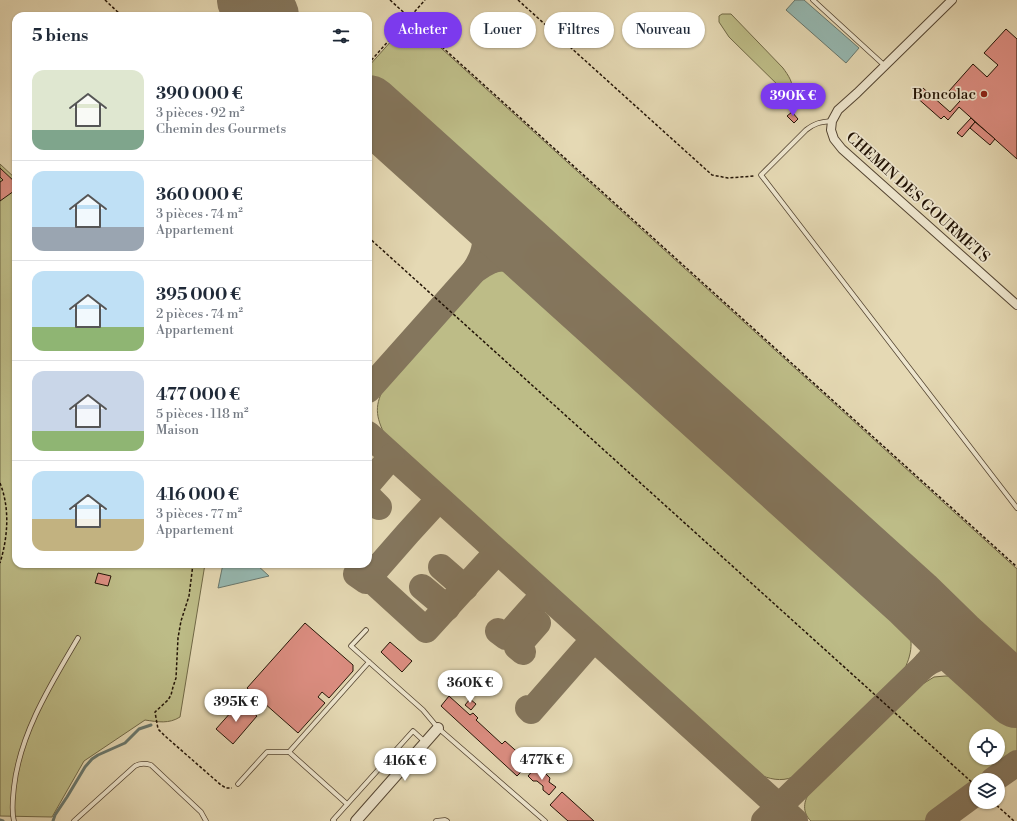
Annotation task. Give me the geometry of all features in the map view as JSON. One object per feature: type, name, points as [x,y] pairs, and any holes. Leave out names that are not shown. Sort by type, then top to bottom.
[{"type":"street","name":"CHEMIN DES GOURMETS","points":[[952,0],[838,110],[832,121],[831,130],[834,139],[842,149],[1017,305]]},
{"type":"street","points":[[356,821],[438,728]]},
{"type":"lane","points":[[813,0],[885,66]]},
{"type":"lane","points":[[832,121],[813,124],[760,175],[1017,508]]},
{"type":"lane","points":[[366,630],[351,646],[423,710],[438,728],[545,821]]},
{"type":"lane","points":[[14,821],[13,798],[16,772],[25,743],[37,712],[78,638]]},
{"type":"lane","points":[[289,752],[369,662]]},
{"type":"lane","points":[[334,821],[333,820],[347,804],[413,731],[426,742]]},
{"type":"lane","points":[[238,784],[267,752],[289,752],[347,804]]},
{"type":"lane","points":[[391,755],[404,767]]},
{"type":"lane","points":[[74,821],[134,766],[146,763],[151,765],[201,812],[206,821]]},
{"type":"lane","points":[[436,821],[447,821]]},
{"type":"path","points":[[104,0],[118,12]]},
{"type":"path","points":[[390,0],[403,12]]},
{"type":"path","points":[[414,12],[426,0]]},
{"type":"path","points":[[518,0],[712,175],[728,178],[760,175]]},
{"type":"path","points":[[372,59],[384,46]]},
{"type":"path","points":[[443,48],[1017,567]]},
{"type":"path","points":[[372,241],[969,780]]},
{"type":"path","points":[[0,483],[5,504],[7,523],[5,542],[0,563]]},
{"type":"path","points":[[192,568],[189,596],[181,621],[178,638],[176,678],[168,700],[155,712],[158,729],[221,785],[226,788],[230,788],[238,784]]},
{"type":"path","points":[[1001,809],[1014,821]]},
{"type":"shaded area","points":[[722,14],[731,14],[783,68],[789,76],[792,92],[787,94],[729,37],[719,22],[719,16]]},
{"type":"shaded area","points":[[385,48],[441,48],[1017,569],[1017,666],[372,82],[372,63]]},
{"type":"shaded area","points":[[0,164],[12,175],[12,568],[204,568],[180,717],[168,722],[145,720],[84,761],[52,817],[0,816]]},
{"type":"shaded area","points":[[499,271],[513,271],[523,276],[904,621],[910,634],[911,646],[903,672],[793,777],[789,779],[775,779],[758,774],[386,437],[382,430],[377,410],[379,398],[386,384],[479,281]]},
{"type":"shaded area","points":[[945,676],[956,676],[972,683],[1017,724],[1017,756],[1005,765],[1005,729],[969,729],[969,765],[1005,765],[994,773],[969,773],[969,791],[928,821],[811,821],[806,814],[805,802],[811,791],[921,685],[934,677]]},
{"type":"water","points":[[795,0],[804,0],[859,48],[846,63],[786,10]]},
{"type":"water","points":[[222,568],[260,568],[269,576],[218,588]]},
{"type":"building","name":"Boncolac","points":[[1006,29],[1017,39],[1017,159],[959,107],[948,120],[944,116],[941,119],[915,96],[923,88],[950,112],[960,101],[949,91],[973,64],[987,77],[998,65],[984,53]]},
{"type":"building","points":[[792,112],[798,119],[794,123],[787,116]]},
{"type":"building","points":[[971,118],[975,122],[962,137],[957,133]]},
{"type":"building","points":[[975,122],[995,139],[990,145],[970,128]]},
{"type":"building","points":[[0,168],[12,179],[12,192],[0,201],[0,182],[3,180],[0,177]]},
{"type":"building","points":[[98,573],[111,576],[108,586],[95,583]]},
{"type":"building","points":[[305,623],[353,665],[353,671],[329,698],[322,692],[318,697],[325,703],[298,733],[247,688]]},
{"type":"building","points":[[390,642],[412,661],[402,672],[381,652]]},
{"type":"building","points":[[449,696],[470,715],[473,713],[478,718],[476,720],[502,744],[505,741],[523,757],[521,759],[525,763],[522,766],[521,772],[517,776],[441,706]]},
{"type":"building","points":[[470,699],[476,704],[471,710],[465,705]]},
{"type":"building","points":[[240,702],[257,716],[233,744],[216,729]]},
{"type":"building","points":[[535,768],[541,774],[544,772],[550,778],[549,782],[556,787],[549,795],[543,790],[543,786],[537,781],[533,781],[528,776]]},
{"type":"building","points":[[562,792],[594,821],[568,821],[550,805]]},
{"type":"waterway","points":[[53,821],[55,815],[85,767],[92,759],[125,743],[139,729],[151,725]]},
{"type":"taxiway","points":[[468,197],[483,224],[485,233],[484,251],[474,271]]},
{"type":"taxiway","points":[[372,386],[474,271],[492,261],[508,257],[525,259],[544,266]]},
{"type":"taxiway","points":[[372,438],[795,821]]},
{"type":"taxiway","points":[[372,479],[392,456]]},
{"type":"taxiway","points":[[356,574],[366,581],[439,499]]},
{"type":"taxiway","points":[[372,500],[379,507]]},
{"type":"taxiway","points":[[369,578],[426,630],[497,552]]},
{"type":"taxiway","points":[[441,567],[465,588]]},
{"type":"taxiway","points":[[422,587],[447,608]]},
{"type":"taxiway","points":[[498,631],[506,637],[544,594]]},
{"type":"taxiway","points":[[913,599],[930,622],[936,636],[937,643],[935,651],[925,665]]},
{"type":"taxiway","points":[[523,652],[517,647],[538,623]]},
{"type":"taxiway","points":[[528,708],[531,711],[594,639]]},
{"type":"taxiway","points":[[764,821],[925,665],[944,656],[961,657],[977,664],[994,675]]},
{"type":"taxiway","points":[[1003,773],[1017,763]]},
{"type":"taxiway","points":[[938,821],[969,798]]},
{"type":"runway","points":[[249,0],[262,12]]},
{"type":"runway","points":[[372,111],[913,599],[955,640],[1017,696]]},
{"type":"place","name":"Boncolac","points":[[984,94]]}]
